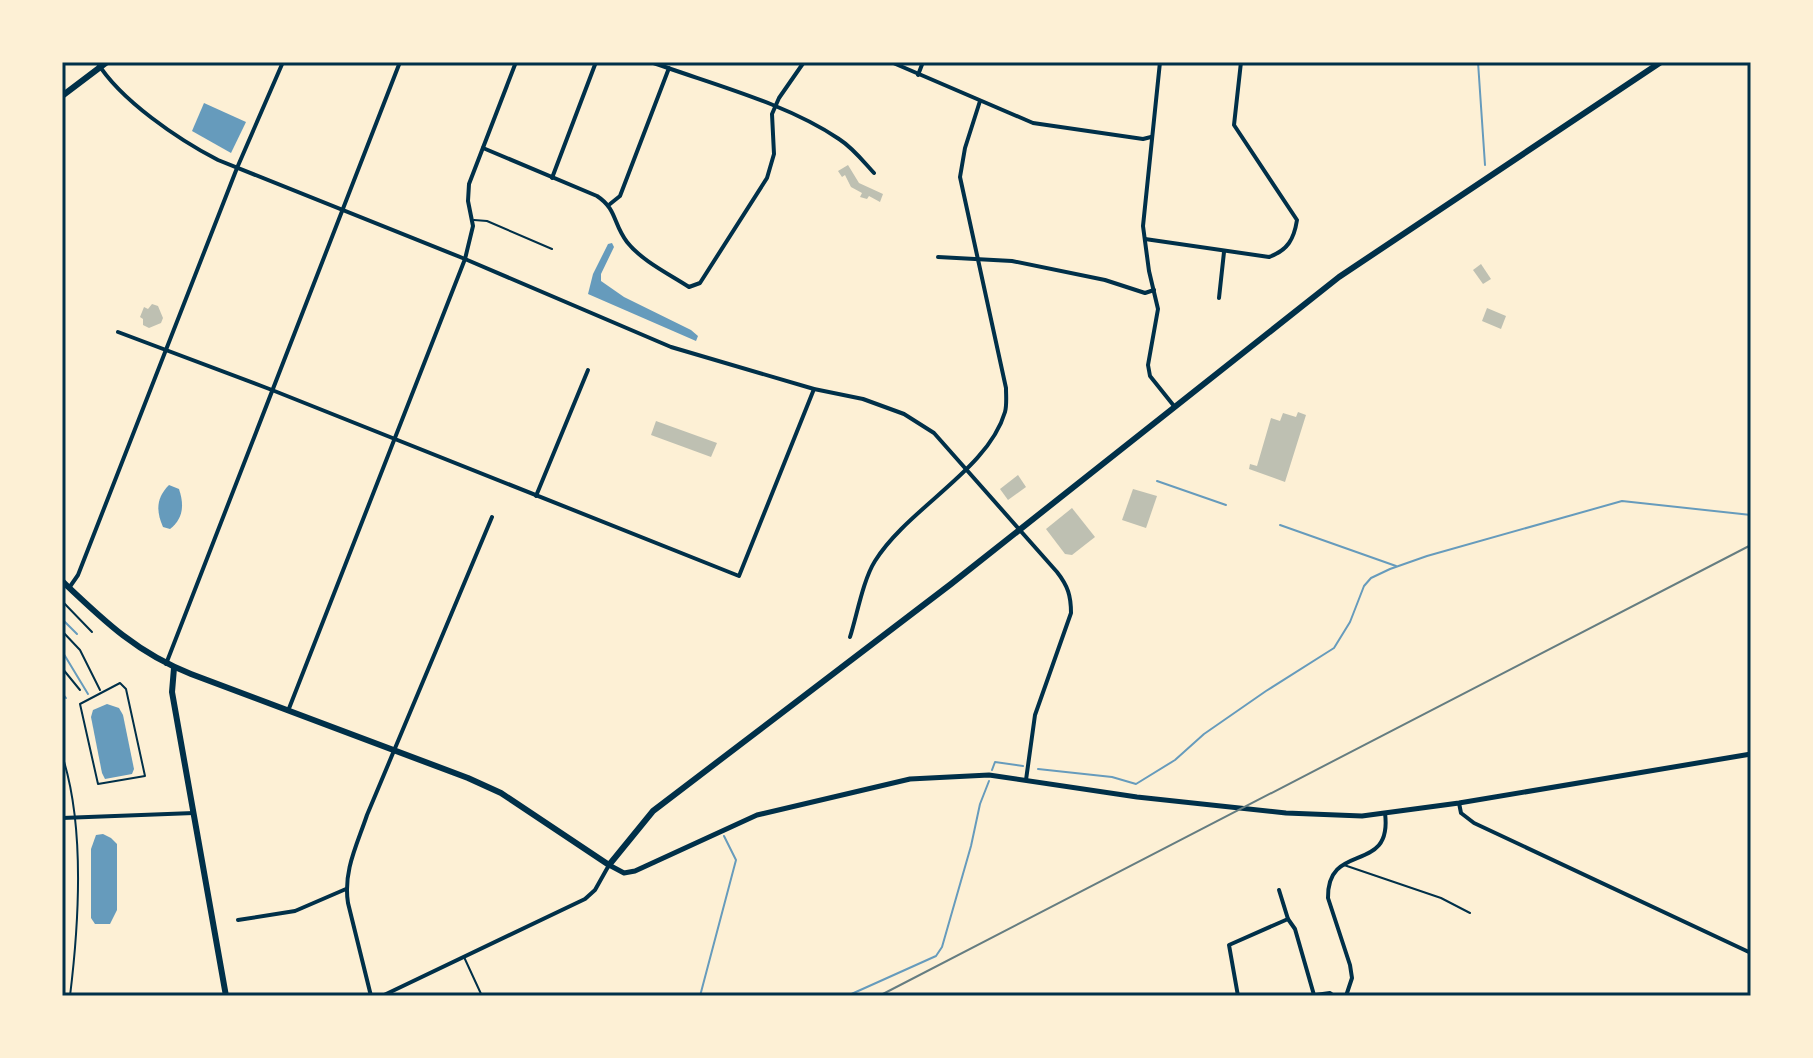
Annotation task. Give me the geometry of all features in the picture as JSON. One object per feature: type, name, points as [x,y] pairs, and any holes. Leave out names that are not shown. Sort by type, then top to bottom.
[{"type":"main road","points":[[62,581],[123,638],[166,664],[501,793],[609,865],[653,811],[1020,530],[1339,277],[1661,62]]},
{"type":"main road","points":[[62,96],[102,64]]},
{"type":"main road","points":[[174,668],[172,692],[226,996]]},
{"type":"street","points":[[69,588],[78,575],[237,168],[283,62]]},
{"type":"street","points":[[166,664],[400,62]]},
{"type":"street","points":[[288,711],[472,240],[469,184],[516,62]]},
{"type":"street","points":[[552,178],[596,62]]},
{"type":"street","points":[[651,62],[775,107],[836,137],[874,173]]},
{"type":"street","points":[[483,148],[610,204],[619,230],[636,252],[689,287],[696,286],[767,178],[774,154],[771,125],[775,107],[804,62]]},
{"type":"street","points":[[891,62],[1033,123],[1113,135],[1151,137]]},
{"type":"street","points":[[918,75],[923,62]]},
{"type":"street","points":[[1160,62],[1143,226],[1158,309],[1148,370],[1174,406]]},
{"type":"street","points":[[1144,239],[1269,257],[1279,253],[1293,240],[1297,220],[1234,125],[1241,62]]},
{"type":"street","points":[[102,64],[142,108],[186,142],[237,168],[465,259],[671,347],[814,389],[872,401],[904,414],[934,433],[1066,583],[1071,597],[1071,613],[1035,715],[1026,780]]},
{"type":"street","points":[[610,204],[620,196],[669,68]]},
{"type":"street","points":[[850,637],[874,562],[906,523],[966,468],[996,434],[1006,409],[1006,388],[964,198],[961,163],[980,101]]},
{"type":"street","points":[[1219,298],[1224,252]]},
{"type":"street","points":[[938,257],[1012,261],[1105,280],[1145,293],[1154,290]]},
{"type":"street","points":[[118,332],[739,576],[814,389]]},
{"type":"street","points":[[536,496],[588,370]]},
{"type":"street","points":[[371,996],[346,889],[354,851],[492,517]]},
{"type":"street","points":[[382,996],[585,899],[595,890],[609,865],[624,873],[635,871],[757,815],[887,783],[976,775],[1137,797],[1343,816],[1459,803],[1751,754]]},
{"type":"street","points":[[1459,803],[1461,813],[1474,823],[1751,953]]},
{"type":"street","points":[[62,818],[194,813]]},
{"type":"street","points":[[1346,996],[1352,978],[1350,965],[1328,898],[1328,886],[1342,864],[1380,847],[1387,828],[1385,813]]},
{"type":"street","points":[[238,920],[295,911],[346,889]]},
{"type":"street","points":[[1279,890],[1288,919],[1295,929],[1311,995],[1330,993],[1334,996]]},
{"type":"street","points":[[1238,996],[1229,945],[1288,919]]},
{"type":"lane","points":[[473,220],[487,221],[552,249]]},
{"type":"lane","points":[[62,755],[70,778],[74,817],[78,934],[70,996]]},
{"type":"lane","points":[[1342,864],[1441,898],[1470,913]]},
{"type":"lane","points":[[464,957],[482,996]]},
{"type":"path","points":[[62,601],[92,632]]},
{"type":"path","points":[[62,631],[80,650],[101,691]]},
{"type":"path","points":[[62,668],[80,690]]},
{"type":"path","points":[[120,683],[126,689],[145,776],[98,784],[80,704],[101,691],[120,683]]},
{"type":"water","points":[[204,103],[246,122],[231,153],[192,131]]},
{"type":"water","points":[[612,243],[614,247],[601,274],[601,281],[624,297],[691,330],[698,336],[696,341],[588,294],[593,274],[608,244]]},
{"type":"water","points":[[169,485],[179,489],[182,500],[178,520],[170,529],[163,527],[158,510]]},
{"type":"water","points":[[107,704],[119,708],[123,715],[134,769],[132,774],[105,779],[91,717],[93,710]]},
{"type":"water","points":[[103,834],[117,844],[117,910],[110,924],[95,924],[91,918],[91,849],[96,835]]},
{"type":"building","points":[[848,165],[859,183],[883,194],[880,202],[869,196],[867,199],[860,197],[862,193],[851,187],[845,175],[842,177],[838,171]]},
{"type":"building","points":[[1481,264],[1491,279],[1483,284],[1473,270]]},
{"type":"building","points":[[152,304],[158,306],[163,318],[161,323],[149,328],[143,325],[140,317],[144,307],[148,309]]},
{"type":"building","points":[[1487,308],[1506,316],[1501,329],[1482,321]]},
{"type":"building","points":[[1298,412],[1306,415],[1285,482],[1249,469],[1250,464],[1257,466],[1271,418],[1280,421],[1283,413],[1296,417]]},
{"type":"building","points":[[656,421],[717,443],[711,457],[651,435]]},
{"type":"building","points":[[1018,475],[1026,487],[1008,500],[1000,489]]},
{"type":"building","points":[[1133,489],[1157,496],[1146,528],[1122,520]]},
{"type":"building","points":[[1072,508],[1095,537],[1072,555],[1065,554],[1046,529]]},
{"type":"waterway","points":[[1478,62],[1485,165]]},
{"type":"waterway","points":[[1157,481],[1226,505]]},
{"type":"waterway","points":[[1038,769],[1112,777],[1136,784],[1175,760],[1204,734],[1266,691],[1334,648],[1350,622],[1364,586],[1371,578],[1390,569],[1622,501],[1751,515]]},
{"type":"waterway","points":[[1280,525],[1396,566]]},
{"type":"waterway","points":[[62,619],[77,634]]},
{"type":"waterway","points":[[62,651],[88,694]]},
{"type":"waterway","points":[[62,693],[66,698]]},
{"type":"waterway","points":[[992,770],[995,762],[1023,766]]},
{"type":"waterway","points":[[847,996],[936,956],[942,947],[989,781]]},
{"type":"waterway","points":[[700,996],[736,860],[724,836]]},
{"type":"railway","points":[[879,996],[1751,545]]}]
